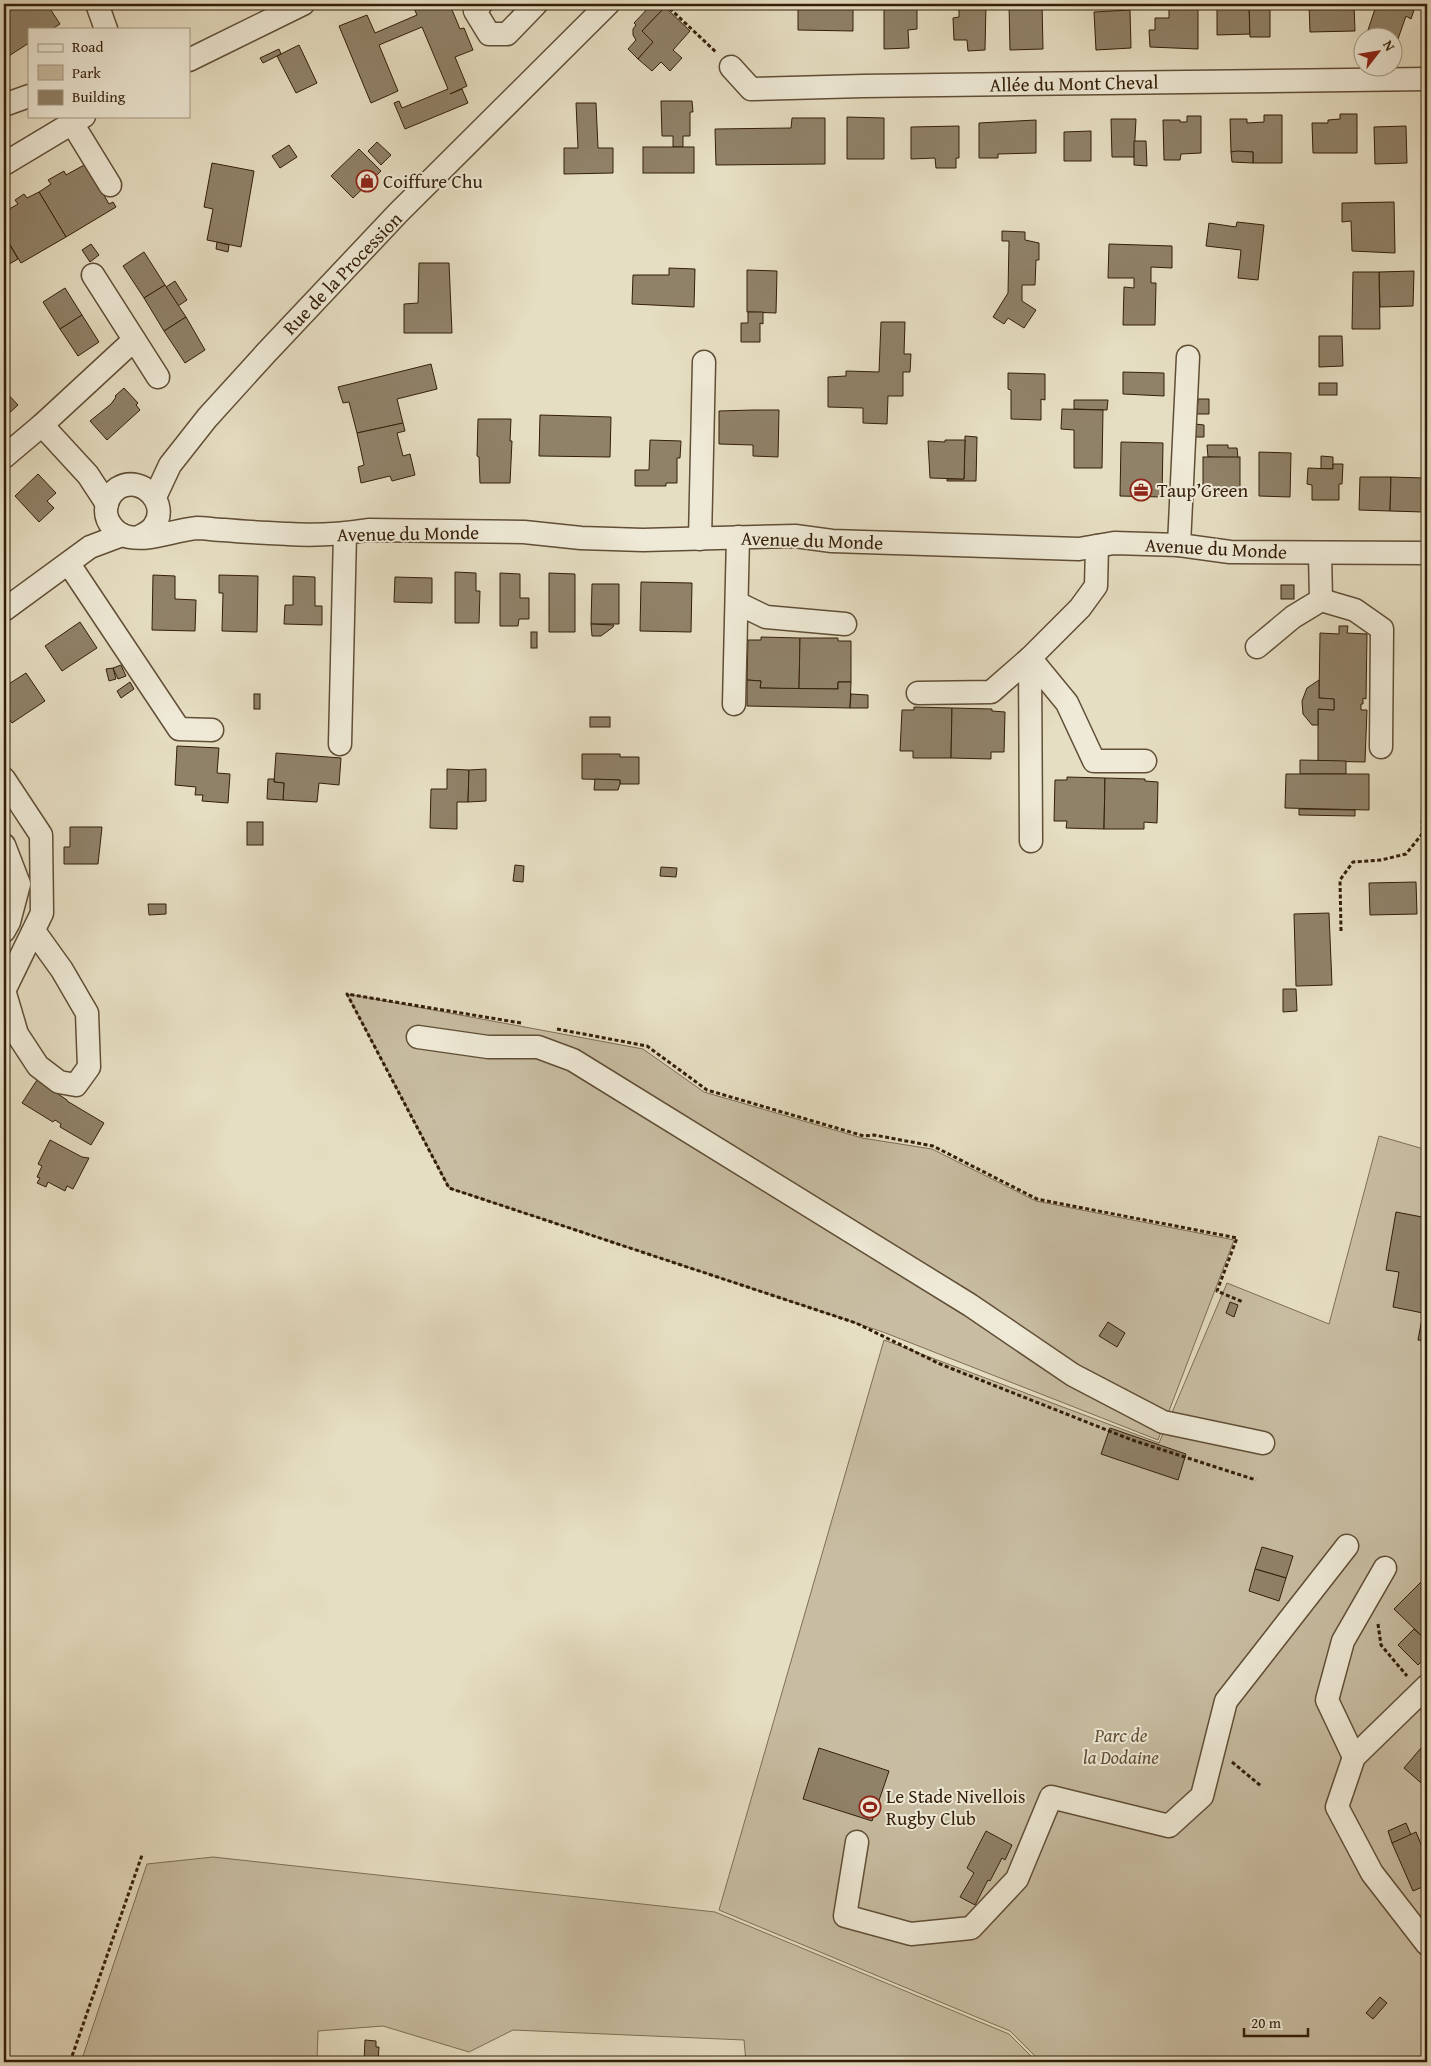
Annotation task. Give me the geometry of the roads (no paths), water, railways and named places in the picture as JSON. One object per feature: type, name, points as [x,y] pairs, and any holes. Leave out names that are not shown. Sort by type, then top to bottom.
[{"type":"street","points":[[97,4],[106,28]]},
{"type":"street","points":[[190,60],[303,4]]},
{"type":"street","points":[[481,4],[475,11],[489,34],[507,34],[536,4]]},
{"type":"street","name":"Rue de la Procession","points":[[130,499],[170,465],[207,418],[398,213],[608,4]]},
{"type":"street","name":"Allée du Mont Cheval","points":[[731,67],[751,89],[1427,79]]},
{"type":"street","points":[[4,105],[28,96]]},
{"type":"street","points":[[4,164],[78,120],[110,185]]},
{"type":"street","points":[[92,275],[158,377]]},
{"type":"street","points":[[4,457],[42,425],[134,340]]},
{"type":"street","points":[[1179,545],[1188,357]]},
{"type":"street","points":[[700,539],[704,362]]},
{"type":"street","name":"Avenue du Monde","points":[[42,425],[88,475],[130,499],[197,528]]},
{"type":"street","points":[[130,499],[111,526],[130,536]]},
{"type":"street","points":[[90,548],[130,536],[154,526],[158,517],[130,499]]},
{"type":"street","points":[[4,610],[90,548],[130,499]]},
{"type":"street","name":"Avenue du Monde","points":[[130,536],[163,536],[197,528],[290,534],[344,534],[368,530],[524,532],[581,538],[700,539],[795,536],[832,541],[1079,549],[1114,543],[1179,545],[1230,552],[1320,554],[1427,553]]},
{"type":"street","points":[[340,744],[344,534]]},
{"type":"street","points":[[734,704],[738,537]]},
{"type":"street","points":[[918,693],[991,692],[1030,658],[1080,608],[1096,586],[1097,546]]},
{"type":"street","points":[[1320,554],[1321,600]]},
{"type":"street","points":[[70,564],[179,728],[212,730]]},
{"type":"street","points":[[1257,647],[1293,618],[1321,600],[1355,610],[1382,629],[1381,747]]},
{"type":"street","points":[[737,603],[766,617],[845,624]]},
{"type":"street","points":[[1030,658],[1068,704],[1094,761],[1145,761]]},
{"type":"street","points":[[1030,658],[1031,841]]},
{"type":"street","points":[[4,779],[41,835],[42,913],[4,990],[17,1034],[38,1066],[59,1082],[76,1084],[89,1067],[87,1013],[62,970],[34,930]]},
{"type":"street","points":[[4,845],[19,884],[9,922],[4,931]]},
{"type":"street","points":[[418,1037],[488,1047],[538,1046],[573,1060],[970,1305],[1073,1375],[1163,1422],[1263,1443]]},
{"type":"street","points":[[857,1842],[845,1916],[911,1934],[971,1928],[1017,1879],[1050,1797],[1169,1826],[1202,1796],[1226,1701],[1347,1546]]},
{"type":"street","points":[[1354,1757],[1327,1700],[1343,1640],[1386,1568]]},
{"type":"street","points":[[1424,1689],[1354,1757],[1337,1807],[1372,1873],[1427,1944]]},
{"type":"place","name":"Coiffure Chu","points":[[367,181]]},
{"type":"place","name":"Taup’Green","points":[[1141,490]]},
{"type":"place","name":"Le Stade Nivellois Rugby Club","points":[[870,1807]]},
{"type":"park label","name":"Parc de la Dodaine","points":[[1121,1746]]}]
